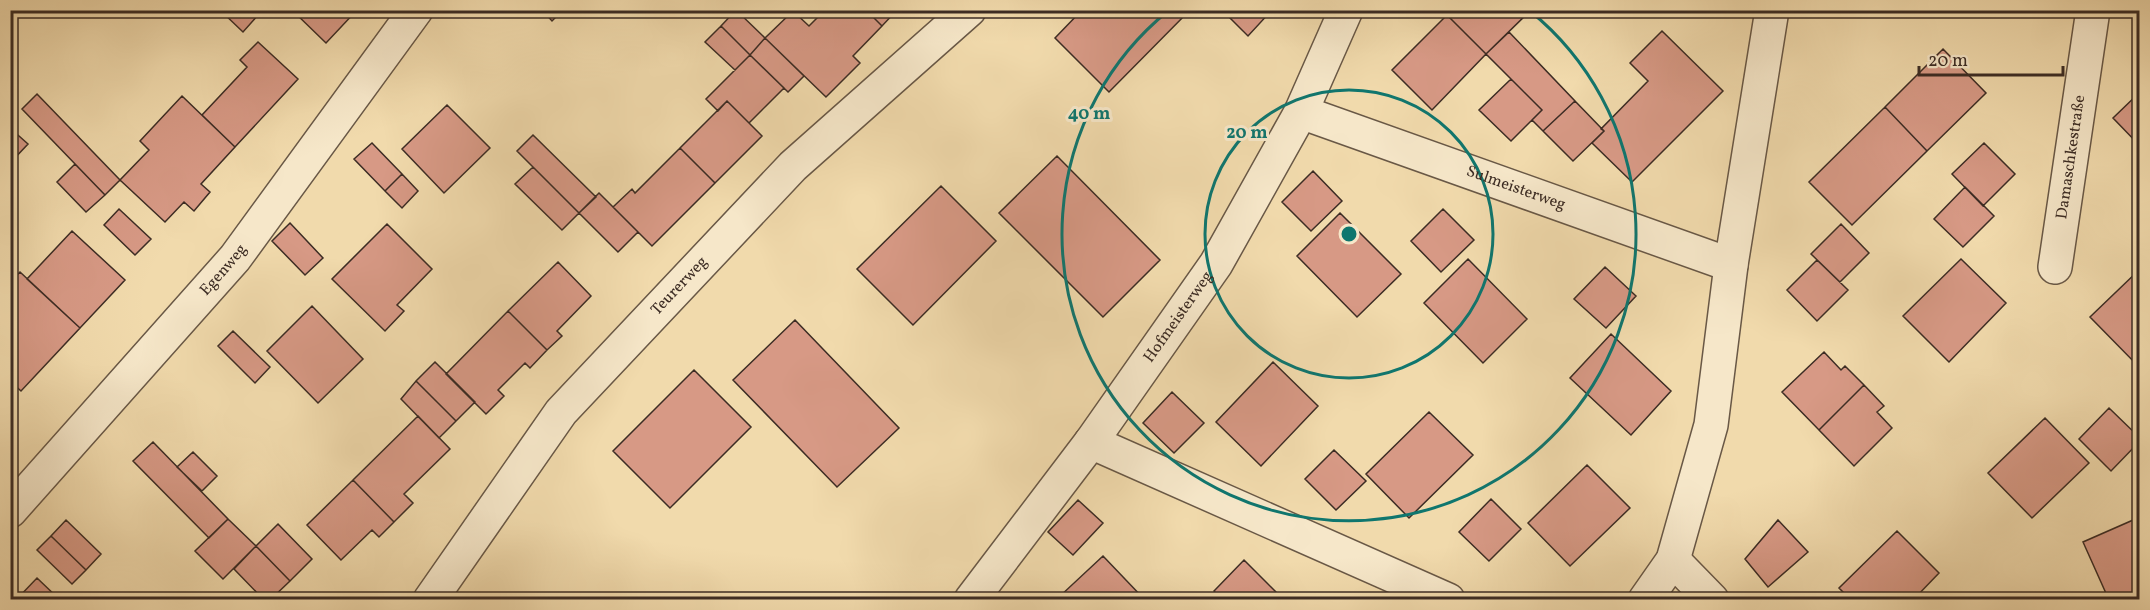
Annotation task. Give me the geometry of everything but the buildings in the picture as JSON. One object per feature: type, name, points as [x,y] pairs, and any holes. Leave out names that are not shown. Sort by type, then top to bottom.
[{"type":"street","name":"Egenweg","points":[[10,512],[235,258],[416,10]]},
{"type":"street","name":"Teurerweg","points":[[430,600],[561,412],[793,165],[969,10]]},
{"type":"street","name":"Hofmeisterweg","points":[[971,600],[1090,442],[1216,264],[1301,112],[1346,10]]},
{"type":"street","points":[[1645,600],[1674,560],[1711,425],[1731,265],[1772,10]]},
{"type":"street","name":"Damaschkestraße","points":[[2055,267],[2093,10]]},
{"type":"street","name":"Sulmeisterweg","points":[[1301,112],[1731,265]]},
{"type":"street","points":[[1090,442],[1448,600]]},
{"type":"street","points":[[1674,560],[1712,600]]}]
